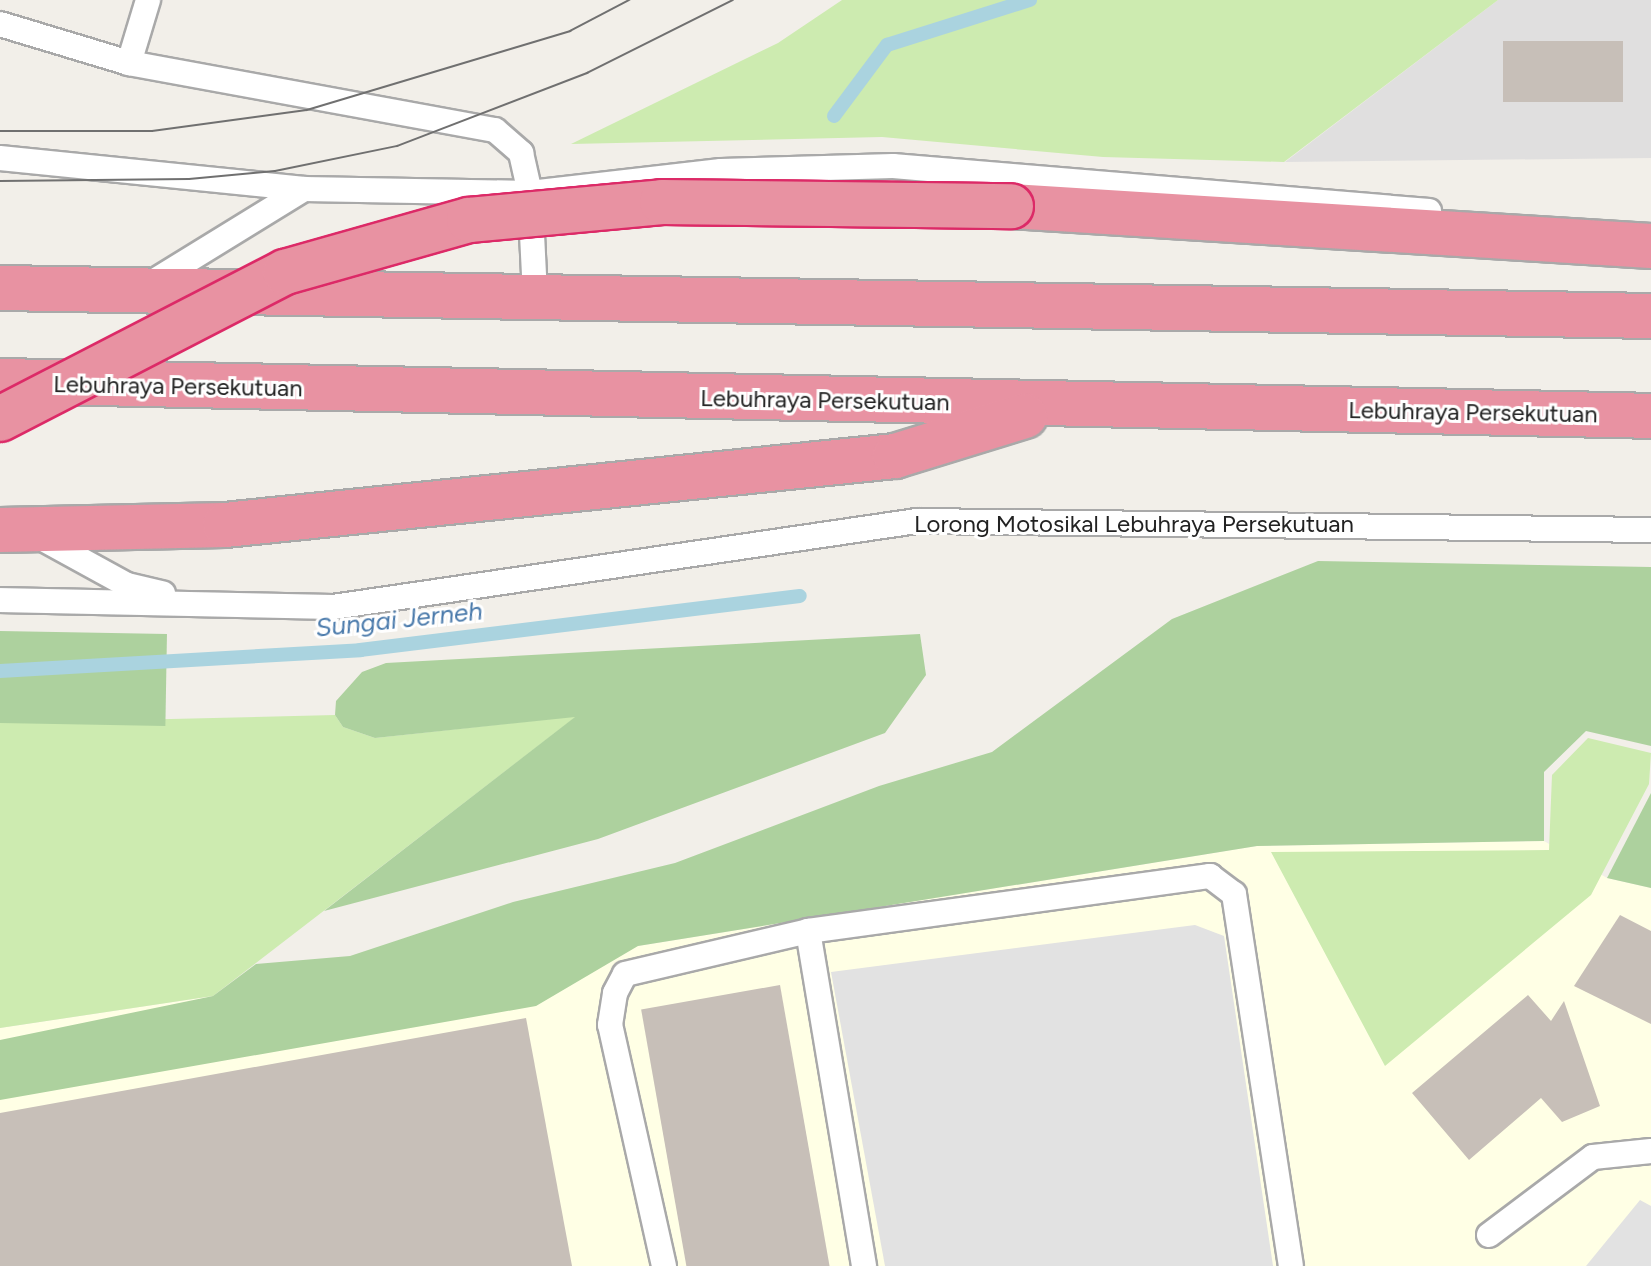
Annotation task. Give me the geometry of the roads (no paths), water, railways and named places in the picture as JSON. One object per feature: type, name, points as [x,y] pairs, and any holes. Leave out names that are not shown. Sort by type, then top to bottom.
[{"type":"highway","points":[[0,419],[285,272],[469,220],[662,202],[1011,206],[1651,246]]},
{"type":"highway","points":[[0,288],[1651,316]]},
{"type":"highway","name":"Lebuhraya Persekutuan","points":[[0,381],[1651,416]]},
{"type":"highway","points":[[13,529],[225,525],[895,456],[1066,404]]},
{"type":"lane","points":[[129,63],[148,0]]},
{"type":"lane","points":[[0,24],[129,63],[495,130],[521,153],[530,193],[535,297]]},
{"type":"lane","points":[[0,158],[304,189],[530,193],[721,171],[893,166],[1550,221],[1651,225]]},
{"type":"lane","points":[[140,291],[304,189]]},
{"type":"lane","name":"Lorong Motosikal Lebuhraya Persekutuan","points":[[0,600],[333,607],[917,521],[1651,530]]},
{"type":"lane","points":[[13,529],[127,585],[228,605]]},
{"type":"lane","points":[[664,1266],[610,1025],[615,993],[625,974],[808,931],[1210,876],[1234,894],[1291,1266]]},
{"type":"lane","points":[[808,931],[864,1266]]},
{"type":"lane","points":[[1489,1235],[1593,1157],[1651,1151]]},
{"type":"waterway","name":"Sungai Jerneh","points":[[834,116],[887,45],[1030,0]]},
{"type":"waterway","name":"Sungai Jerneh","points":[[0,671],[360,650],[800,596]]},
{"type":"tram line","points":[[0,131],[152,131],[307,110],[570,31],[629,0]]},
{"type":"tram line","points":[[0,181],[189,179],[275,171],[397,146],[587,73],[733,0]]}]
